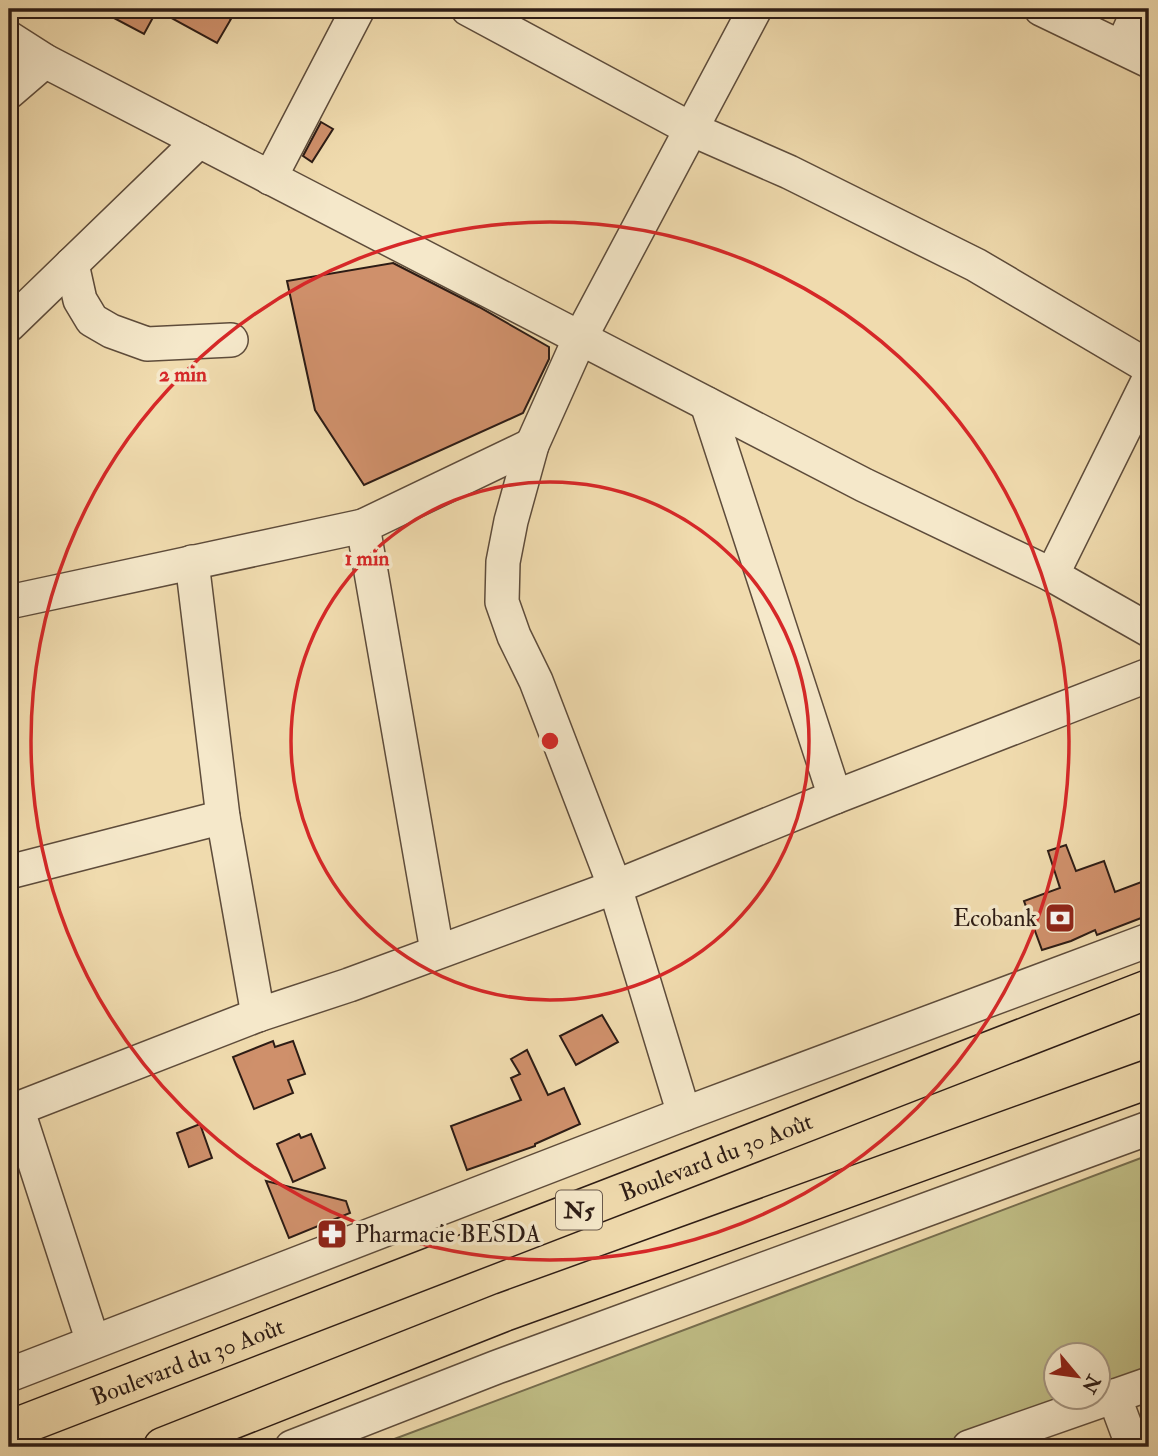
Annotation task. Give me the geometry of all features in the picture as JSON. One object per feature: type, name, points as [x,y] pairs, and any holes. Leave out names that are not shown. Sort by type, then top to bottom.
[{"type":"highway","name":"Boulevard du 30 Août","points":[[9,1430],[480,1247],[721,1157],[1149,989]]},
{"type":"highway","points":[[163,1447],[504,1312],[1149,1079]]},
{"type":"street","points":[[270,178],[358,9]]},
{"type":"street","points":[[468,9],[691,129],[789,172],[976,265],[1149,367]]},
{"type":"street","points":[[684,1114],[615,887],[536,681],[514,636],[502,602],[503,562],[532,444],[579,340],[755,9]]},
{"type":"street","points":[[1041,9],[1135,54],[1139,9]]},
{"type":"street","points":[[9,38],[45,61],[579,340],[863,485],[1052,575],[1149,631]]},
{"type":"street","points":[[9,92],[45,61]]},
{"type":"street","points":[[9,325],[200,141]]},
{"type":"street","points":[[72,264],[80,300],[92,320],[111,331],[147,344],[231,340]]},
{"type":"street","points":[[1052,575],[1149,379]]},
{"type":"street","points":[[707,404],[835,797]]},
{"type":"street","points":[[9,602],[363,526],[532,444]]},
{"type":"street","points":[[363,526],[437,951]]},
{"type":"street","points":[[191,562],[223,817],[258,1015]]},
{"type":"street","points":[[93,1342],[13,1110],[258,1015],[349,985],[615,887],[835,797],[1149,675]]},
{"type":"street","points":[[9,872],[223,817]]},
{"type":"street","points":[[9,1375],[684,1114],[1149,940]]},
{"type":"street","points":[[292,1447],[497,1367],[1149,1128]]},
{"type":"street","points":[[969,1447],[1149,1384]]},
{"type":"street","points":[[1114,1396],[1133,1447]]},
{"type":"shaded area","points":[[1149,1155],[1149,1370],[1112,1384],[1112,1340],[1042,1340],[1042,1410],[938,1447],[373,1447]]},
{"type":"building","points":[[97,9],[212,9],[231,19],[217,43],[157,10],[144,34]]},
{"type":"building","points":[[321,122],[333,129],[312,162],[303,156]]},
{"type":"building","points":[[393,263],[549,347],[549,359],[523,413],[364,485],[315,410],[287,281]]},
{"type":"building","points":[[1066,845],[1076,871],[1104,861],[1115,892],[1144,881],[1149,895],[1149,915],[1097,935],[1095,930],[1042,950],[1024,901],[1060,888],[1048,851]]},
{"type":"building","points":[[602,1015],[618,1042],[576,1065],[560,1036]]},
{"type":"building","points":[[273,1041],[275,1047],[293,1041],[305,1074],[288,1080],[293,1093],[254,1109],[233,1057]]},
{"type":"building","points":[[527,1050],[548,1095],[564,1088],[580,1124],[535,1146],[467,1170],[451,1126],[521,1100],[511,1078],[520,1074],[511,1059]]},
{"type":"building","points":[[200,1124],[212,1158],[189,1167],[177,1133]]},
{"type":"building","points":[[299,1134],[301,1138],[311,1134],[325,1168],[293,1182],[277,1144]]},
{"type":"building","points":[[266,1181],[346,1201],[350,1213],[289,1238]]},
{"type":"place","name":"Ecobank","points":[[1060,918]]},
{"type":"place","name":"Pharmacie BESDA","points":[[332,1234]]}]
